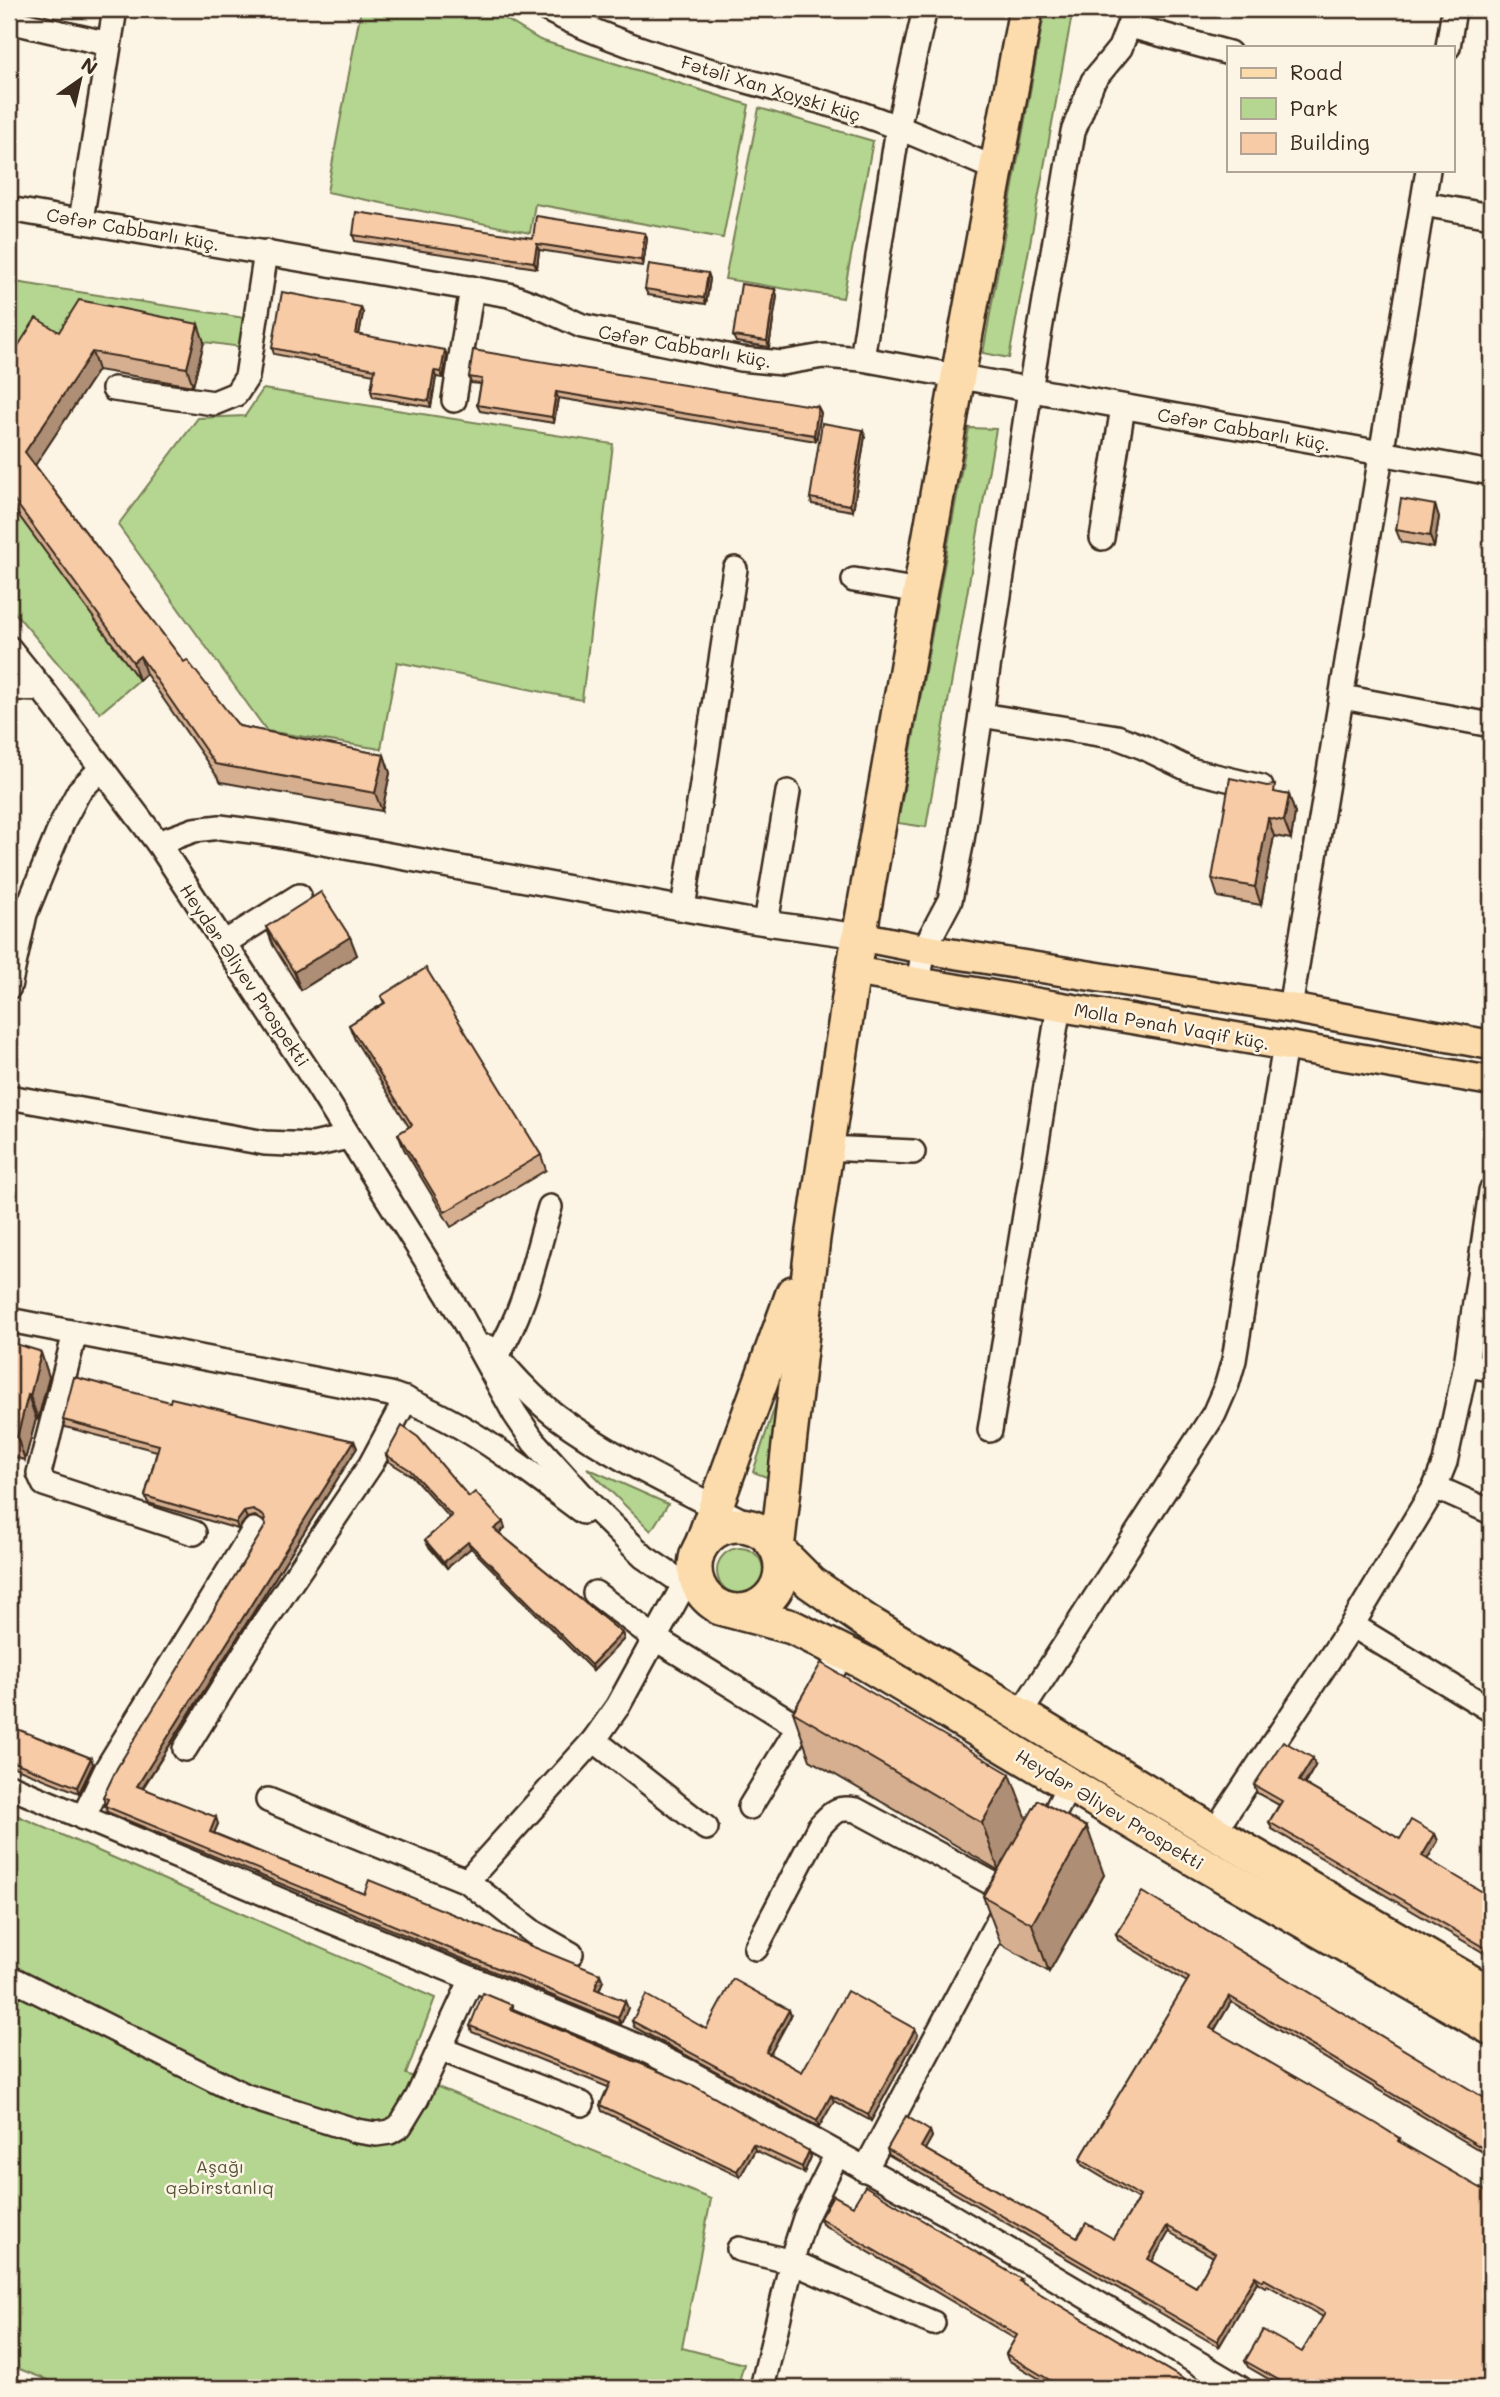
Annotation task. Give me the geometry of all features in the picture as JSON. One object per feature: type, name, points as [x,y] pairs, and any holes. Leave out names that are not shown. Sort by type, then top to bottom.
[{"type":"highway","points":[[767,1539],[853,971],[1026,9]]},
{"type":"highway","points":[[702,1579],[716,1507],[813,1238]]},
{"type":"highway","points":[[741,1525],[767,1539],[782,1564],[781,1579],[769,1598],[750,1610],[735,1612],[702,1579],[712,1533],[726,1526],[741,1525]]},
{"type":"highway","name":"Heydər Əliyev Prospekti","points":[[767,1539],[811,1583],[867,1622],[1214,1832],[1491,1994]]},
{"type":"highway","name":"Heydər Əliyev Prospekti","points":[[702,1579],[844,1652],[1208,1867],[1491,2028]]},
{"type":"main road","name":"Molla Pənah Vaqif küç.","points":[[859,936],[924,949],[1290,1008],[1491,1045]]},
{"type":"main road","name":"Molla Pənah Vaqif küç.","points":[[853,971],[1491,1081]]},
{"type":"street","points":[[80,220],[115,9]]},
{"type":"street","name":"Fətəli Xan Xoyski küç","points":[[546,9],[606,36],[651,51],[736,79],[835,105],[996,169]]},
{"type":"street","points":[[862,359],[898,128],[925,9]]},
{"type":"street","points":[[1448,46],[1454,9]]},
{"type":"street","points":[[918,983],[924,949],[950,900],[962,840],[1030,390],[1073,132],[1093,81],[1120,48],[1133,18],[1227,52]]},
{"type":"street","points":[[9,21],[109,44]]},
{"type":"street","points":[[1290,1008],[1428,172]]},
{"type":"street","points":[[1423,204],[1491,216]]},
{"type":"street","name":"Cəfər Cabbarlı küç.","points":[[9,209],[472,288],[518,298],[582,326],[741,359],[782,363],[823,356],[862,359],[1491,473]]},
{"type":"street","points":[[114,389],[214,403],[236,394],[247,377],[266,252]]},
{"type":"street","points":[[454,400],[472,288]]},
{"type":"street","points":[[1102,538],[1123,407]]},
{"type":"street","points":[[683,908],[736,569]]},
{"type":"street","points":[[854,580],[920,591]]},
{"type":"street","name":"Heydər Əliyev Prospekti","points":[[9,648],[43,689],[158,843],[313,1077],[461,1316],[515,1414],[534,1442],[591,1505],[644,1557],[702,1579]]},
{"type":"street","points":[[9,688],[43,689]]},
{"type":"street","points":[[1343,697],[1491,725]]},
{"type":"street","points":[[981,715],[1116,737],[1206,776],[1276,790]]},
{"type":"street","points":[[9,986],[17,912],[79,791],[102,768]]},
{"type":"street","points":[[766,923],[788,792]]},
{"type":"street","points":[[158,843],[194,830],[220,827],[274,834],[766,923],[859,936]]},
{"type":"street","points":[[224,943],[299,896]]},
{"type":"street","points":[[990,1430],[1059,1006]]},
{"type":"street","points":[[1020,1714],[1214,1415],[1227,1384],[1234,1360],[1285,1045]]},
{"type":"street","points":[[9,1097],[265,1143],[313,1145],[348,1137]]},
{"type":"street","points":[[827,1148],[913,1152]]},
{"type":"street","points":[[1214,1832],[1352,1625],[1435,1487],[1445,1462],[1465,1365],[1491,1191]]},
{"type":"street","points":[[496,1357],[520,1310],[550,1207]]},
{"type":"street","name":"Heydər Əliyev Prospekti","points":[[461,1316],[530,1393],[555,1415],[600,1445],[716,1507],[767,1539]]},
{"type":"street","points":[[9,1320],[390,1394],[421,1404],[496,1447],[644,1557]]},
{"type":"street","points":[[75,1333],[39,1473],[44,1484],[194,1534]]},
{"type":"street","points":[[1465,1365],[1491,1368]]},
{"type":"street","points":[[185,1749],[255,1636],[371,1464],[406,1399]]},
{"type":"street","points":[[1435,1487],[1491,1512]]},
{"type":"street","points":[[83,1818],[107,1769],[254,1530]]},
{"type":"street","points":[[467,1881],[594,1740],[618,1706],[656,1639],[702,1579]]},
{"type":"street","points":[[595,1593],[656,1639],[799,1727]]},
{"type":"street","points":[[1352,1625],[1491,1710]]},
{"type":"street","points":[[750,1807],[844,1652]]},
{"type":"street","points":[[594,1740],[706,1828]]},
{"type":"street","points":[[865,2170],[1069,1784]]},
{"type":"street","points":[[9,1786],[637,2046],[950,2216],[1240,2388]]},
{"type":"street","points":[[268,1800],[467,1881],[534,1933],[571,1954]]},
{"type":"street","points":[[756,1948],[818,1827],[833,1812],[844,1808],[856,1810],[1012,1894]]},
{"type":"street","points":[[9,1977],[246,2096],[358,2131],[376,2134],[390,2132],[400,2126],[417,2098],[472,1979]]},
{"type":"street","points":[[440,2049],[582,2104]]},
{"type":"street","points":[[762,2388],[805,2218],[837,2154]]},
{"type":"street","points":[[739,2249],[792,2262],[933,2323]]},
{"type":"green space","points":[[361,9],[489,9],[540,40],[749,105],[723,238],[535,204],[530,233],[327,192]]},
{"type":"green space","points":[[1045,9],[1073,9],[1009,358],[983,353]]},
{"type":"green space","points":[[759,108],[873,141],[843,298],[725,279]]},
{"type":"green space","points":[[9,281],[245,318],[241,347],[204,342],[9,388]]},
{"type":"green space","points":[[263,389],[613,444],[582,700],[397,662],[381,749],[267,731],[118,525],[198,418],[245,416]]},
{"type":"green space","points":[[969,428],[996,429],[926,827],[898,823]]},
{"type":"green space","points":[[9,502],[139,680],[100,713],[9,606]]},
{"type":"green space","points":[[788,1367],[778,1481],[753,1472]]},
{"type":"green space","points":[[587,1468],[668,1504],[651,1531]]},
{"type":"green space","points":[[740,1548],[756,1555],[763,1571],[756,1587],[740,1594],[724,1587],[717,1571],[724,1555]]},
{"type":"green space","name":"Aşağı qəbirstanlıq","points":[[9,1812],[435,1998],[406,2074],[711,2199],[682,2348],[744,2364],[737,2388],[68,2388],[9,2365]]},
{"type":"building","points":[[356,212],[533,238],[536,216],[645,233],[641,260],[537,244],[534,262],[353,235]]},
{"type":"building","points":[[649,264],[708,273],[704,298],[645,289]]},
{"type":"building","points":[[741,284],[775,289],[767,341],[733,336]]},
{"type":"building","points":[[282,292],[361,307],[356,334],[445,350],[441,372],[434,371],[429,401],[371,391],[375,369],[272,348]]},
{"type":"building","points":[[79,300],[198,324],[187,368],[92,352],[25,452],[184,662],[187,660],[239,726],[384,755],[375,793],[215,764],[140,656],[133,662],[9,493],[9,360],[36,318],[59,332]]},
{"type":"building","points":[[473,350],[818,407],[814,435],[556,392],[552,417],[477,405],[482,379],[469,377]]},
{"type":"building","points":[[822,423],[863,430],[850,505],[810,498]]},
{"type":"building","points":[[1401,499],[1435,505],[1430,536],[1396,530]]},
{"type":"building","points":[[1230,778],[1267,786],[1275,785],[1274,792],[1289,795],[1284,821],[1268,818],[1255,887],[1212,879]]},
{"type":"building","points":[[321,892],[350,937],[294,972],[266,927]]},
{"type":"building","points":[[426,968],[541,1155],[445,1212],[398,1134],[412,1125],[349,1025],[385,1003],[381,996]]},
{"type":"building","points":[[9,1342],[41,1353],[17,1437],[9,1435]]},
{"type":"building","points":[[74,1377],[170,1402],[171,1398],[354,1441],[137,1786],[216,1817],[210,1832],[364,1894],[369,1880],[600,1974],[595,1989],[625,2001],[618,2018],[105,1806],[108,1799],[103,1797],[117,1768],[266,1525],[264,1516],[253,1510],[244,1512],[236,1523],[145,1496],[159,1445],[63,1420]]},
{"type":"building","points":[[402,1426],[418,1437],[469,1497],[475,1492],[503,1522],[494,1529],[622,1633],[591,1665],[468,1542],[444,1562],[425,1540],[452,1516],[410,1470],[386,1455]]},
{"type":"building","points":[[821,1663],[1010,1774],[982,1823],[793,1712]]},
{"type":"building","points":[[9,1726],[91,1758],[77,1787],[9,1760]]},
{"type":"building","points":[[1283,1741],[1313,1758],[1299,1781],[1400,1839],[1411,1820],[1435,1834],[1422,1856],[1491,1897],[1491,1951],[1269,1822],[1282,1801],[1254,1785]]},
{"type":"building","points":[[1038,1800],[1087,1827],[1032,1924],[983,1896]]},
{"type":"building","points":[[1142,1892],[1491,2102],[1491,2153],[1229,1996],[1210,2028],[1377,2124],[1399,2138],[1398,2141],[1491,2194],[1491,2388],[1293,2388],[1245,2361],[1263,2330],[1302,2352],[1325,2313],[1255,2276],[1217,2341],[887,2149],[906,2116],[930,2131],[921,2147],[1077,2237],[1086,2223],[1114,2239],[1140,2196],[1080,2159],[1189,1978],[1116,1934]],"holes":[[[1167,2226],[1215,2253],[1196,2287],[1148,2259]]]},
{"type":"building","points":[[733,1979],[789,2010],[766,2052],[802,2072],[847,1991],[915,2029],[868,2115],[831,2095],[817,2121],[632,2021],[646,1995],[706,2029]]},
{"type":"building","points":[[483,1993],[512,2005],[510,2009],[694,2086],[809,2151],[802,2167],[753,2144],[737,2171],[600,2105],[610,2083],[470,2026]]},
{"type":"building","points":[[865,2186],[1198,2388],[1063,2388],[1006,2354],[1017,2335],[820,2218],[833,2195],[853,2206]]}]
